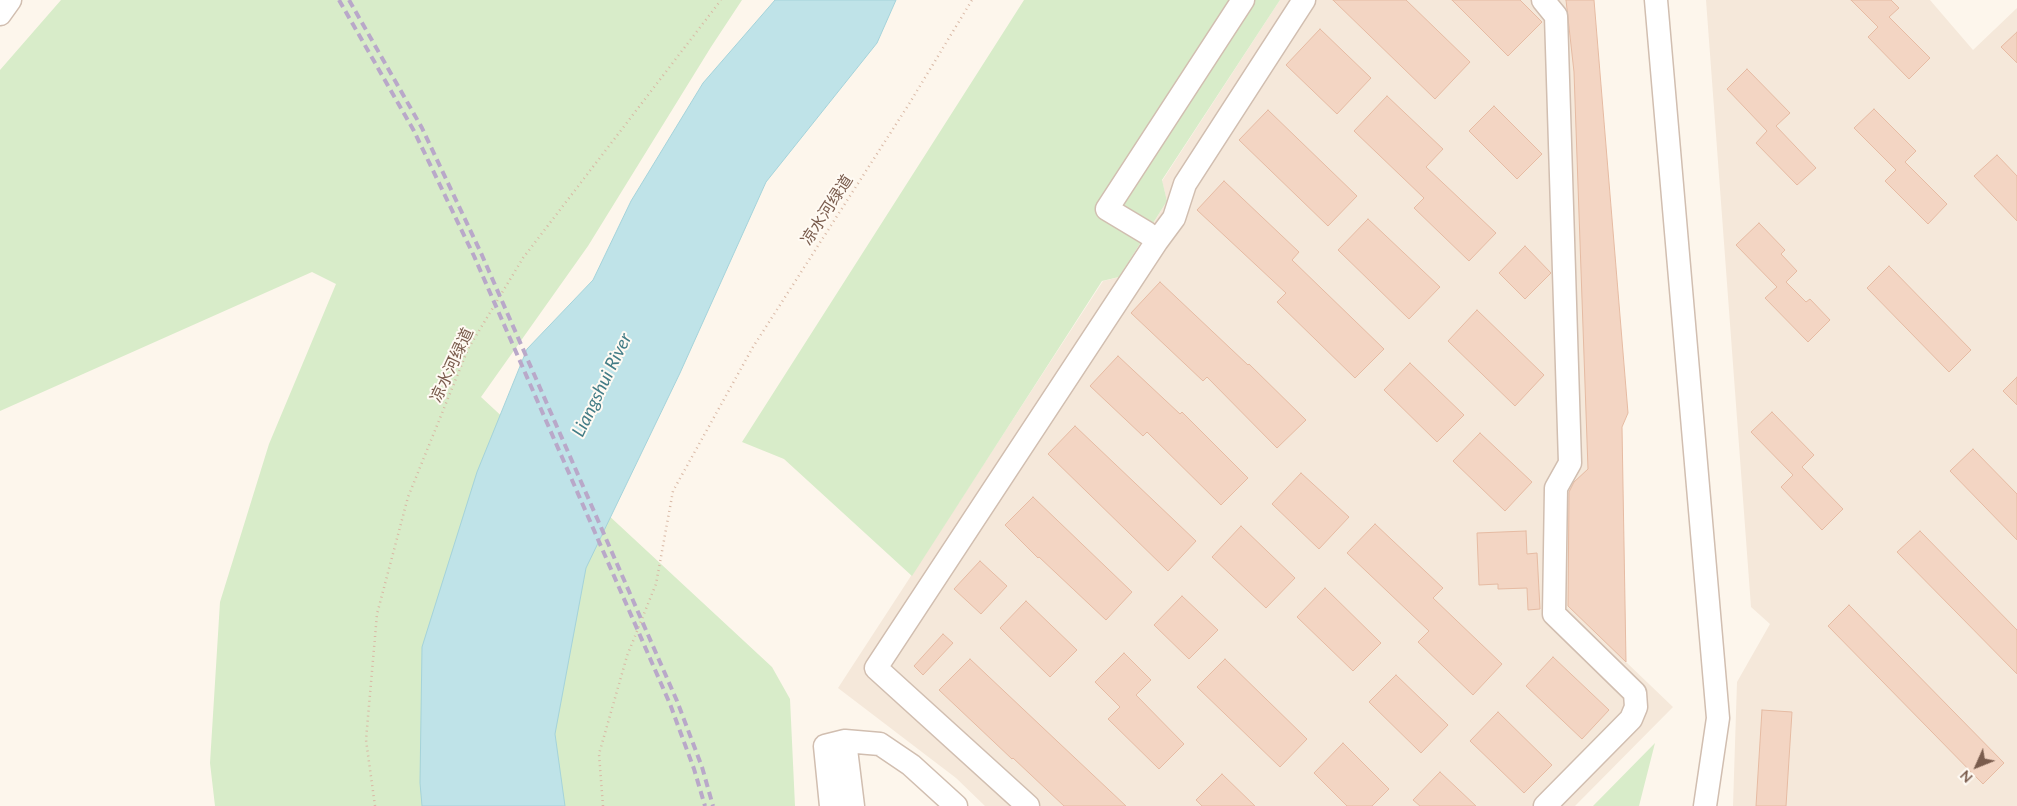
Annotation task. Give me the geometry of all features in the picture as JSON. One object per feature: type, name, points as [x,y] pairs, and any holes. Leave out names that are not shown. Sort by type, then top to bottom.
[{"type":"street","points":[[0,14],[10,0]]},
{"type":"street","points":[[1157,242],[1147,233],[1107,209],[1243,0]]},
{"type":"street","points":[[1028,806],[876,668],[1174,218],[1185,184],[1304,0]]},
{"type":"street","points":[[1543,0],[1556,16],[1570,463],[1556,488],[1554,614],[1635,693],[1636,707],[1631,719],[1545,806]]},
{"type":"street","points":[[1656,0],[1718,718],[1706,806]]},
{"type":"street","points":[[831,806],[835,744]]},
{"type":"street","points":[[835,744],[853,806]]},
{"type":"street","points":[[835,744],[880,744],[911,765],[956,806]]},
{"type":"path","name":"凉水河绿道","points":[[375,806],[366,740],[377,614],[408,497],[468,349],[523,258],[722,0]]},
{"type":"path","name":"凉水河绿道","points":[[602,806],[600,754],[627,656],[656,584],[673,492],[753,347],[909,104],[972,0]]},
{"type":"shaded area","points":[[1280,0],[1594,0],[1622,427],[1626,662],[1673,707],[1575,806],[985,806],[956,778],[838,688],[1103,281],[1119,277],[1167,201],[1162,181]]},
{"type":"shaded area","points":[[1706,0],[1930,0],[1973,50],[2017,8],[2017,806],[1733,806],[1737,682],[1770,624],[1751,607]]},
{"type":"green space","points":[[61,0],[742,0],[588,246],[481,397],[772,667],[790,699],[795,806],[215,806],[210,763],[220,602],[269,444],[336,284],[312,272],[0,411],[0,70]]},
{"type":"green space","points":[[1024,0],[1280,0],[1162,180],[1167,201],[1119,277],[1102,281],[912,576],[784,459],[742,442]]},
{"type":"green space","points":[[1655,743],[1639,806],[1593,806]]},
{"type":"water","name":"Liangshui River","points":[[775,0],[896,0],[877,43],[766,182],[680,373],[586,568],[555,734],[565,806],[422,806],[420,783],[422,647],[477,472],[527,349],[593,280],[631,201],[703,83]]},
{"type":"building","points":[[1333,0],[1406,0],[1470,62],[1435,99]]},
{"type":"building","points":[[1452,0],[1520,0],[1542,22],[1508,56]]},
{"type":"building","points":[[1566,0],[1594,0],[1628,413],[1622,427],[1626,662],[1568,606],[1569,492],[1574,482],[1588,469],[1574,72]]},
{"type":"building","points":[[1851,0],[1891,0],[1899,8],[1889,17],[1930,58],[1909,79],[1868,37],[1878,27]]},
{"type":"building","points":[[1320,29],[1371,78],[1337,114],[1286,65]]},
{"type":"building","points":[[2017,32],[2017,63],[2001,47]]},
{"type":"building","points":[[1747,69],[1790,113],[1776,126],[1816,168],[1797,185],[1756,143],[1767,131],[1727,89]]},
{"type":"building","points":[[1387,96],[1443,149],[1426,167],[1496,233],[1469,261],[1414,208],[1424,198],[1354,131]]},
{"type":"building","points":[[1494,106],[1542,154],[1517,179],[1469,131]]},
{"type":"building","points":[[1874,109],[1916,151],[1905,162],[1947,204],[1928,224],[1885,181],[1896,170],[1854,128]]},
{"type":"building","points":[[1268,110],[1357,196],[1328,226],[1239,140]]},
{"type":"building","points":[[1997,155],[2017,176],[2017,221],[1974,176]]},
{"type":"building","points":[[1224,181],[1299,252],[1292,260],[1384,349],[1355,378],[1277,302],[1286,293],[1197,210]]},
{"type":"building","points":[[1368,219],[1440,287],[1409,319],[1338,250]]},
{"type":"building","points":[[1759,223],[1785,250],[1781,254],[1797,271],[1786,282],[1806,302],[1810,299],[1830,320],[1808,342],[1765,298],[1777,287],[1736,245]]},
{"type":"building","points":[[1525,246],[1551,273],[1525,299],[1499,273]]},
{"type":"building","points":[[1889,266],[1971,350],[1949,372],[1867,288]]},
{"type":"building","points":[[1160,282],[1249,364],[1306,420],[1277,448],[1207,377],[1203,381],[1131,313]]},
{"type":"building","points":[[1477,310],[1544,375],[1515,406],[1448,341]]},
{"type":"building","points":[[1118,356],[1180,414],[1182,412],[1248,478],[1221,505],[1147,432],[1143,436],[1090,386]]},
{"type":"building","points":[[1410,363],[1464,415],[1437,442],[1384,390]]},
{"type":"building","points":[[2017,377],[2017,405],[2003,391]]},
{"type":"building","points":[[1772,412],[1814,455],[1802,467],[1843,509],[1822,530],[1781,487],[1793,475],[1751,432]]},
{"type":"building","points":[[1075,426],[1196,541],[1168,571],[1048,454]]},
{"type":"building","points":[[1480,433],[1532,482],[1505,511],[1453,461]]},
{"type":"building","points":[[1973,449],[2017,494],[2017,540],[1950,471]]},
{"type":"building","points":[[1301,473],[1349,517],[1319,549],[1272,504]]},
{"type":"building","points":[[1033,497],[1132,592],[1106,620],[1005,525]]},
{"type":"building","points":[[1375,524],[1443,588],[1433,598],[1502,664],[1473,695],[1418,642],[1429,631],[1347,553]]},
{"type":"building","points":[[1241,526],[1295,578],[1266,608],[1212,557]]},
{"type":"building","points":[[1526,531],[1527,554],[1537,553],[1540,609],[1528,610],[1527,588],[1498,589],[1498,584],[1479,585],[1477,533]]},
{"type":"building","points":[[1920,531],[2017,630],[2017,674],[1897,552]]},
{"type":"building","points":[[980,561],[1007,586],[981,614],[954,589]]},
{"type":"building","points":[[1325,588],[1381,643],[1353,671],[1297,617]]},
{"type":"building","points":[[1182,596],[1218,630],[1189,659],[1154,625]]},
{"type":"building","points":[[1026,601],[1077,650],[1050,677],[1000,628]]},
{"type":"building","points":[[1849,605],[2004,763],[1983,784],[1828,626]]},
{"type":"building","points":[[943,634],[953,643],[923,675],[914,666]]},
{"type":"building","points":[[1124,653],[1151,680],[1136,695],[1184,744],[1159,769],[1108,719],[1120,707],[1095,682]]},
{"type":"building","points":[[1553,657],[1609,710],[1582,739],[1526,686]]},
{"type":"building","points":[[970,659],[1126,806],[1064,806],[1012,759],[939,690]]},
{"type":"building","points":[[1225,659],[1307,739],[1280,767],[1197,687]]},
{"type":"building","points":[[1396,675],[1448,725],[1421,753],[1369,702]]},
{"type":"building","points":[[1762,710],[1792,712],[1786,806],[1756,806]]},
{"type":"building","points":[[1498,712],[1552,765],[1524,793],[1470,741]]},
{"type":"building","points":[[1343,743],[1389,789],[1372,806],[1347,806],[1314,773]]},
{"type":"building","points":[[1440,772],[1476,806],[1420,806],[1413,800]]},
{"type":"building","points":[[1222,774],[1255,806],[1202,806],[1196,800]]},
{"type":"railway","points":[[339,0],[414,131],[474,256],[670,704],[694,769],[705,806]]},
{"type":"railway","points":[[349,0],[422,128],[481,253],[677,701],[702,767],[713,806]]}]
